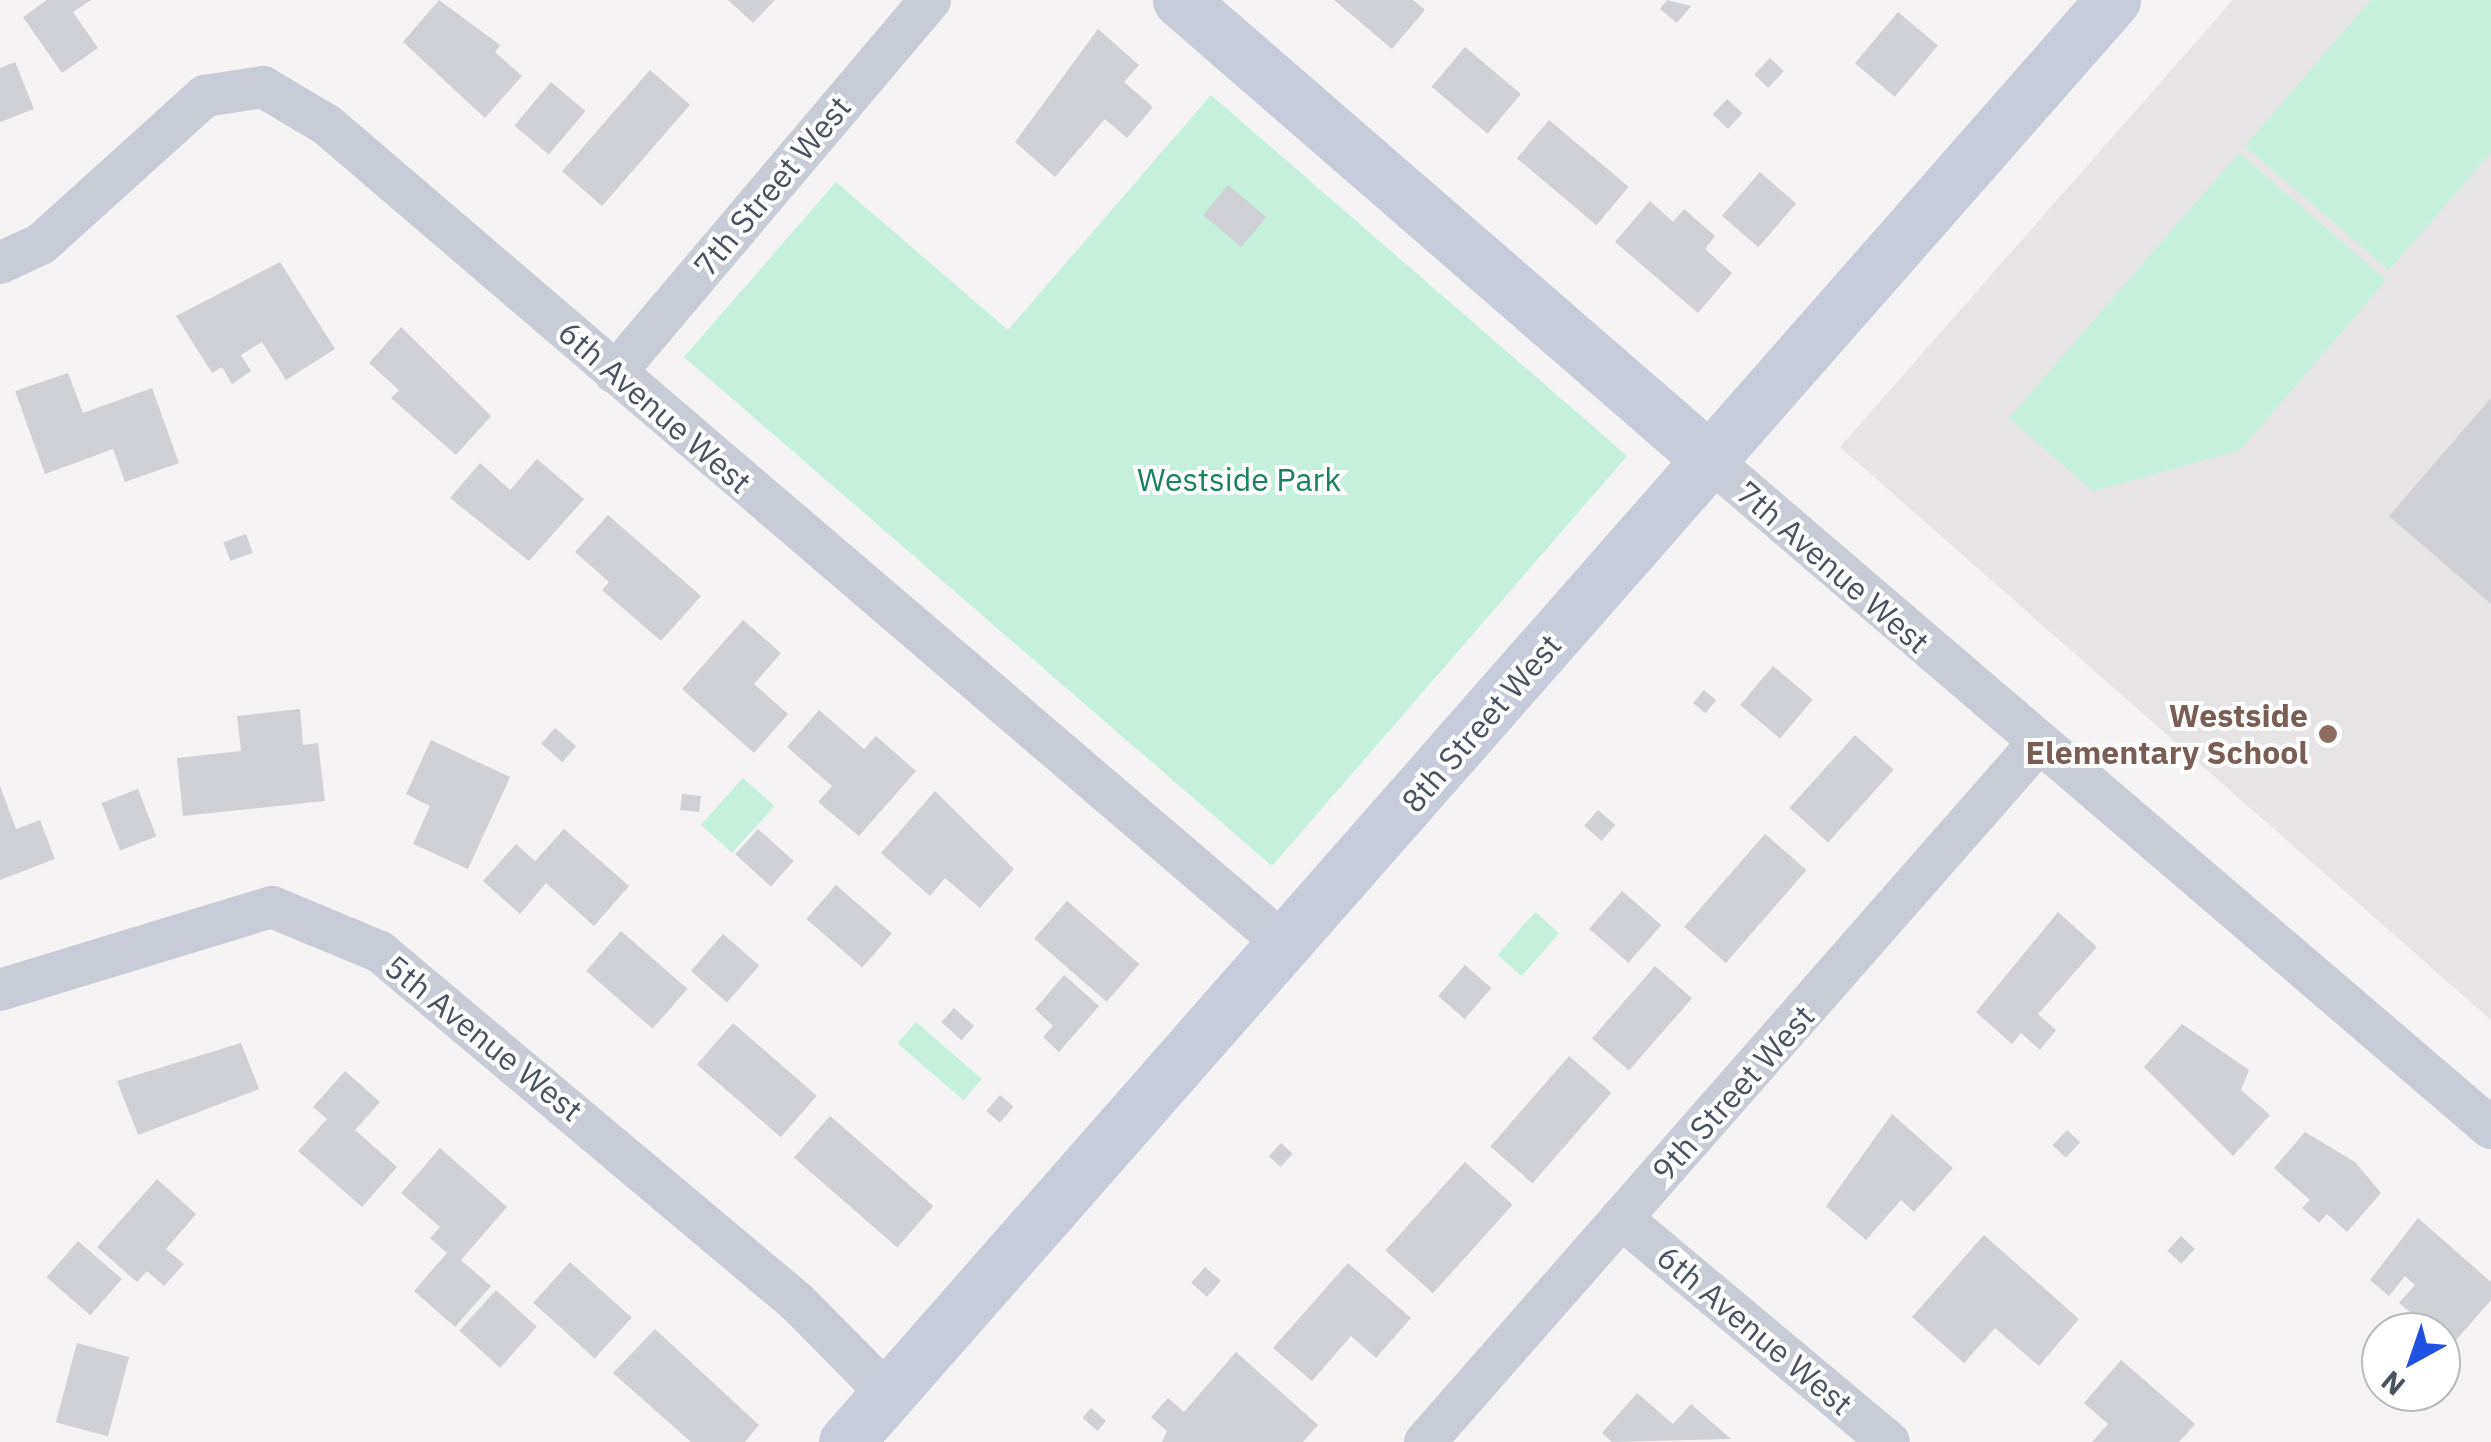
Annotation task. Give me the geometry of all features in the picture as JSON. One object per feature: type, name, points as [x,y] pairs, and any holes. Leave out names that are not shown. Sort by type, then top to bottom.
[{"type":"street","name":"7th Street West","points":[[615,373],[930,0]]},
{"type":"street","name":"7th Avenue West","points":[[1180,0],[2491,1128]]},
{"type":"street","name":"8th Street West","points":[[846,1442],[1288,947],[2110,1]]},
{"type":"street","name":"6th Avenue West","points":[[0,264],[41,244],[205,96],[263,87],[327,125],[1288,947]]},
{"type":"street","name":"9th Street West","points":[[1425,1442],[2039,742]]},
{"type":"street","name":"5th Avenue West","points":[[0,990],[272,906],[380,952],[796,1302],[887,1392]]},
{"type":"street","name":"6th Avenue West","points":[[1621,1218],[1889,1442]]},
{"type":"shaded area","name":"Westside Elementary School","points":[[2233,0],[2491,0],[2491,1020],[1840,447]]},
{"type":"green space","points":[[2371,0],[2491,0],[2491,152],[2389,270],[2245,146]]},
{"type":"green space","name":"Westside Park","points":[[1211,95],[1627,456],[1272,866],[684,357],[836,182],[1008,330]]},
{"type":"green space","points":[[2239,153],[2386,280],[2240,450],[2093,491],[2009,418]]},
{"type":"green space","points":[[743,778],[774,806],[732,853],[701,825]]},
{"type":"green space","points":[[1535,912],[1559,933],[1522,976],[1498,955]]},
{"type":"green space","points":[[916,1022],[982,1079],[963,1100],[898,1043]]},
{"type":"building","points":[[47,0],[91,0],[73,12],[98,48],[62,73],[23,17]]},
{"type":"building","points":[[439,0],[500,45],[495,52],[522,76],[485,118],[403,42]]},
{"type":"building","points":[[728,0],[775,0],[753,23]]},
{"type":"building","points":[[1334,0],[1413,0],[1425,10],[1392,49]]},
{"type":"building","points":[[1667,0],[1691,6],[1677,23],[1660,9]]},
{"type":"building","points":[[1898,12],[1938,45],[1895,97],[1855,63]]},
{"type":"building","points":[[1098,29],[1139,65],[1124,82],[1153,107],[1127,138],[1105,119],[1055,177],[1015,142]]},
{"type":"building","points":[[1465,47],[1521,94],[1487,134],[1432,87]]},
{"type":"building","points":[[1770,58],[1784,71],[1768,88],[1754,75]]},
{"type":"building","points":[[15,62],[34,109],[0,122],[0,68]]},
{"type":"building","points":[[650,70],[690,105],[602,206],[562,171]]},
{"type":"building","points":[[551,82],[585,111],[549,155],[514,126]]},
{"type":"building","points":[[1727,99],[1742,113],[1728,129],[1713,114]]},
{"type":"building","points":[[1549,120],[1629,187],[1597,225],[1517,158]]},
{"type":"building","points":[[1760,172],[1796,203],[1758,247],[1722,216]]},
{"type":"building","points":[[1228,185],[1266,217],[1241,247],[1203,215]]},
{"type":"building","points":[[1650,201],[1673,222],[1684,209],[1715,236],[1705,249],[1732,273],[1698,313],[1615,242]]},
{"type":"building","points":[[280,262],[335,349],[286,380],[262,342],[241,355],[251,371],[232,384],[222,367],[212,373],[176,316]]},
{"type":"building","points":[[401,327],[491,416],[456,455],[391,398],[399,390],[369,363]]},
{"type":"building","points":[[68,373],[83,413],[152,388],[179,463],[125,482],[113,449],[45,474],[15,391]]},
{"type":"building","points":[[2491,398],[2491,604],[2389,516]]},
{"type":"building","points":[[537,459],[584,499],[529,561],[450,498],[480,463],[510,490]]},
{"type":"building","points":[[608,515],[701,596],[661,641],[602,590],[609,582],[575,552]]},
{"type":"building","points":[[246,534],[253,553],[230,561],[223,542]]},
{"type":"building","points":[[743,620],[781,653],[754,684],[788,714],[754,753],[682,689]]},
{"type":"building","points":[[1773,666],[1813,699],[1780,738],[1740,705]]},
{"type":"building","points":[[1704,690],[1716,700],[1705,713],[1693,703]]},
{"type":"building","points":[[300,709],[303,745],[318,743],[325,801],[183,816],[177,758],[241,751],[237,716]]},
{"type":"building","points":[[819,710],[864,749],[876,736],[916,771],[859,836],[818,802],[832,786],[787,747]]},
{"type":"building","points":[[555,728],[576,746],[562,762],[541,744]]},
{"type":"building","points":[[1855,735],[1894,770],[1828,843],[1789,808]]},
{"type":"building","points":[[431,740],[510,777],[468,869],[413,844],[430,806],[406,794]]},
{"type":"building","points":[[0,786],[16,829],[40,820],[55,859],[0,880]]},
{"type":"building","points":[[138,789],[156,837],[120,851],[102,803]]},
{"type":"building","points":[[935,791],[1014,869],[980,908],[945,878],[930,896],[881,853]]},
{"type":"building","points":[[682,794],[701,796],[699,812],[680,810]]},
{"type":"building","points":[[1598,810],[1615,825],[1602,841],[1584,826]]},
{"type":"building","points":[[564,829],[629,886],[594,926],[546,883],[520,914],[483,881],[516,844],[535,861]]},
{"type":"building","points":[[758,829],[794,861],[771,886],[735,854]]},
{"type":"building","points":[[1765,834],[1807,870],[1726,963],[1684,927]]},
{"type":"building","points":[[836,885],[892,934],[862,968],[806,919]]},
{"type":"building","points":[[1622,891],[1661,925],[1628,963],[1589,929]]},
{"type":"building","points":[[1067,901],[1139,964],[1107,1002],[1034,939]]},
{"type":"building","points":[[2058,912],[2097,947],[2038,1014],[2056,1030],[2040,1050],[2021,1033],[2012,1044],[1976,1012]]},
{"type":"building","points":[[621,931],[687,989],[653,1029],[586,971]]},
{"type":"building","points":[[723,934],[759,965],[727,1002],[691,971]]},
{"type":"building","points":[[1465,965],[1491,988],[1465,1019],[1438,996]]},
{"type":"building","points":[[1655,966],[1692,998],[1629,1071],[1592,1038]]},
{"type":"building","points":[[1064,975],[1099,1006],[1059,1052],[1043,1037],[1053,1026],[1035,1009]]},
{"type":"building","points":[[954,1008],[974,1026],[961,1040],[941,1022]]},
{"type":"building","points":[[733,1023],[817,1096],[781,1137],[697,1065]]},
{"type":"building","points":[[2182,1024],[2249,1070],[2241,1090],[2270,1115],[2233,1156],[2144,1067]]},
{"type":"building","points":[[241,1043],[259,1089],[138,1135],[117,1081]]},
{"type":"building","points":[[1569,1056],[1611,1093],[1533,1183],[1490,1147]]},
{"type":"building","points":[[345,1071],[380,1102],[355,1130],[397,1167],[362,1207],[298,1151],[327,1119],[313,1107]]},
{"type":"building","points":[[1000,1095],[1014,1107],[1000,1123],[986,1111]]},
{"type":"building","points":[[1892,1114],[1953,1168],[1914,1212],[1901,1200],[1866,1240],[1826,1206]]},
{"type":"building","points":[[830,1116],[933,1206],[897,1247],[794,1158]]},
{"type":"building","points":[[2067,1130],[2080,1142],[2066,1158],[2053,1145]]},
{"type":"building","points":[[2305,1132],[2355,1162],[2381,1193],[2347,1232],[2327,1214],[2319,1223],[2302,1208],[2310,1200],[2274,1168]]},
{"type":"building","points":[[1281,1143],[1293,1154],[1280,1167],[1269,1156]]},
{"type":"building","points":[[440,1148],[507,1207],[461,1260],[491,1286],[455,1327],[414,1291],[447,1253],[430,1238],[440,1227],[401,1193]]},
{"type":"building","points":[[1465,1162],[1513,1205],[1433,1293],[1385,1250]]},
{"type":"building","points":[[157,1179],[196,1214],[166,1249],[184,1264],[164,1286],[147,1271],[137,1282],[97,1247]]},
{"type":"building","points":[[2418,1218],[2491,1282],[2491,1300],[2461,1334],[2461,1312],[2410,1312],[2399,1303],[2415,1285],[2405,1276],[2389,1296],[2370,1280]]},
{"type":"building","points":[[1984,1235],[2079,1319],[2039,1366],[1995,1328],[1964,1363],[1912,1317]]},
{"type":"building","points":[[2181,1236],[2195,1249],[2181,1264],[2167,1251]]},
{"type":"building","points":[[78,1241],[122,1279],[90,1315],[47,1277]]},
{"type":"building","points":[[570,1262],[632,1318],[595,1358],[533,1303]]},
{"type":"building","points":[[1348,1263],[1411,1318],[1376,1358],[1351,1336],[1312,1381],[1273,1348]]},
{"type":"building","points":[[1205,1267],[1221,1281],[1207,1297],[1191,1283]]},
{"type":"building","points":[[496,1290],[537,1327],[500,1368],[459,1331]]},
{"type":"building","points":[[655,1329],[759,1425],[745,1442],[691,1442],[613,1373]]},
{"type":"building","points":[[77,1343],[129,1357],[108,1436],[56,1422]]},
{"type":"building","points":[[1236,1352],[1318,1425],[1303,1442],[1162,1442],[1167,1431],[1151,1417],[1168,1398],[1184,1412]]},
{"type":"building","points":[[2121,1360],[2195,1424],[2179,1442],[2092,1442],[2108,1424],[2084,1403]]},
{"type":"building","points":[[1637,1393],[1673,1424],[1691,1404],[1731,1439],[1612,1442],[1602,1433]]},
{"type":"building","points":[[1091,1408],[1106,1421],[1098,1431],[1082,1418]]},
{"type":"place","name":"Westside Elementary School","points":[[2328,734]]}]
